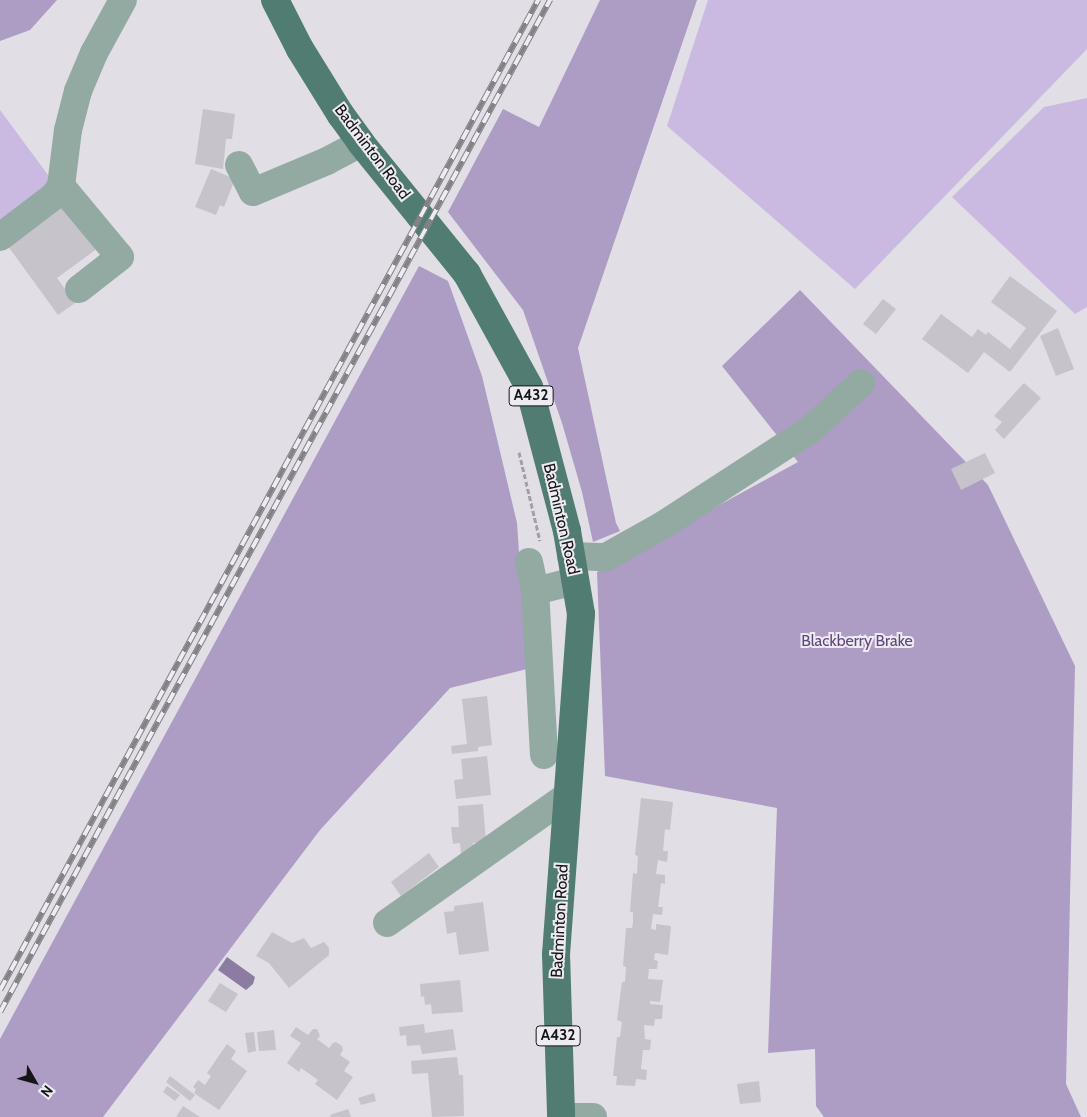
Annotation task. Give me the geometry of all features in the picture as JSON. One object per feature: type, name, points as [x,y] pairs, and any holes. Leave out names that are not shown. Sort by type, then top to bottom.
[{"type":"main road","name":"Badminton Road","points":[[275,0],[300,48],[361,143],[467,274],[529,387],[567,532],[581,614],[556,954],[561,1117]]},
{"type":"street","points":[[0,237],[54,196],[61,186],[68,130],[78,91],[94,53],[123,0]]},
{"type":"street","points":[[239,165],[252,192],[327,161],[361,143]]},
{"type":"street","points":[[61,186],[120,258],[79,290]]},
{"type":"street","points":[[535,591],[573,569],[606,558],[663,526],[811,429],[861,382]]},
{"type":"street","points":[[536,556],[535,591],[544,755]]},
{"type":"street","points":[[387,923],[567,796]]},
{"type":"street","points":[[573,1117],[593,1117]]},
{"type":"path","points":[[518,449],[536,556]]},
{"type":"shaded area","points":[[708,0],[1087,0],[1087,49],[855,289],[667,126]]},
{"type":"shaded area","points":[[1087,98],[1087,307],[1075,314],[952,197],[1044,107]]},
{"type":"shaded area","points":[[0,110],[51,179],[42,198],[0,229]]},
{"type":"shaded area","points":[[227,957],[255,977],[253,984],[246,990],[218,970]]},
{"type":"green space","points":[[0,0],[57,0],[30,30],[0,41]]},
{"type":"green space","points":[[600,0],[697,0],[578,348],[616,523],[620,531],[593,542],[582,492],[562,423],[523,310],[448,212],[503,109],[539,127]]},
{"type":"green space","points":[[419,266],[448,281],[482,376],[517,523],[527,669],[450,688],[320,830],[103,1117],[0,1117],[0,1039]]},
{"type":"green space","name":"Blackberry Brake","points":[[800,290],[988,485],[1075,666],[1066,1084],[1081,1117],[824,1117],[816,1106],[815,1049],[768,1053],[777,808],[605,776],[597,572],[798,462],[722,366]]},
{"type":"building","points":[[203,109],[235,114],[232,139],[226,139],[223,169],[195,164]]},
{"type":"building","points":[[211,169],[235,179],[224,207],[220,205],[216,215],[195,207]]},
{"type":"building","points":[[63,200],[98,248],[57,278],[75,303],[58,315],[5,242]]},
{"type":"building","points":[[1010,276],[1057,311],[1010,372],[984,352],[968,373],[922,339],[941,314],[972,337],[978,329],[986,335],[988,332],[1010,349],[1026,328],[991,302]]},
{"type":"building","points":[[883,299],[896,309],[876,334],[863,324]]},
{"type":"building","points":[[1058,328],[1074,369],[1056,376],[1040,336]]},
{"type":"building","points":[[1024,383],[1041,398],[1004,439],[995,430],[1002,422],[994,416]]},
{"type":"building","points":[[985,453],[995,473],[961,490],[951,469]]},
{"type":"building","points":[[487,696],[492,745],[478,747],[478,751],[452,754],[451,746],[467,744],[462,699]]},
{"type":"building","points":[[487,756],[491,795],[456,799],[454,780],[463,779],[461,759]]},
{"type":"building","points":[[641,798],[673,802],[670,830],[665,829],[663,851],[668,851],[667,862],[658,860],[656,874],[665,875],[665,884],[661,883],[658,907],[663,907],[662,915],[653,914],[651,929],[656,930],[656,924],[671,926],[668,955],[655,953],[654,960],[658,961],[657,969],[649,969],[648,979],[663,980],[660,1002],[650,1001],[650,1004],[663,1005],[662,1019],[655,1019],[654,1026],[644,1025],[645,1039],[651,1040],[650,1050],[643,1050],[641,1069],[647,1070],[646,1080],[636,1079],[635,1086],[616,1085],[617,1076],[613,1076],[617,1037],[620,1037],[622,1022],[617,1020],[622,982],[625,982],[626,967],[623,966],[626,928],[632,928],[633,923],[633,912],[630,912],[633,873],[637,874],[638,856],[635,855]]},
{"type":"building","points":[[483,804],[486,842],[473,843],[474,853],[461,854],[460,843],[453,844],[451,827],[459,827],[458,806]]},
{"type":"building","points":[[429,853],[439,867],[401,896],[391,882]]},
{"type":"building","points":[[483,902],[489,951],[459,955],[456,932],[447,934],[444,912],[454,911],[454,906]]},
{"type":"building","points":[[272,932],[292,943],[304,938],[311,948],[324,942],[329,948],[329,955],[289,988],[269,963],[256,956]]},
{"type":"building","points":[[460,980],[463,1012],[432,1014],[431,1004],[425,1005],[424,996],[421,997],[420,984]]},
{"type":"building","points":[[220,983],[238,994],[226,1012],[208,1001]]},
{"type":"building","points":[[424,1024],[425,1033],[453,1029],[456,1050],[422,1054],[420,1045],[407,1046],[406,1035],[400,1036],[399,1027]]},
{"type":"building","points":[[296,1027],[308,1035],[313,1029],[317,1029],[320,1036],[317,1039],[329,1048],[336,1042],[342,1046],[343,1050],[340,1055],[350,1062],[344,1071],[353,1077],[337,1100],[315,1084],[318,1080],[301,1068],[299,1072],[287,1063],[301,1043],[290,1036]]},
{"type":"building","points":[[274,1030],[276,1050],[259,1051],[257,1032]]},
{"type":"building","points":[[254,1032],[256,1051],[248,1053],[245,1033]]},
{"type":"building","points":[[227,1044],[236,1051],[231,1059],[247,1071],[219,1110],[194,1093],[196,1089],[193,1087],[198,1080],[205,1085],[211,1076],[207,1073]]},
{"type":"building","points":[[457,1057],[459,1075],[463,1075],[464,1116],[432,1117],[428,1073],[412,1074],[411,1061]]},
{"type":"building","points":[[170,1076],[195,1095],[190,1101],[166,1082]]},
{"type":"building","points":[[759,1081],[761,1102],[740,1104],[737,1084]]},
{"type":"building","points":[[167,1086],[180,1095],[175,1101],[163,1092]]},
{"type":"building","points":[[374,1093],[376,1101],[361,1105],[358,1098]]},
{"type":"building","points":[[183,1106],[200,1117],[176,1117]]},
{"type":"building","points":[[348,1109],[351,1117],[331,1117],[330,1115]]},
{"type":"railway","points":[[0,990],[538,0]]},
{"type":"railway","points":[[0,1012],[550,0]]}]
